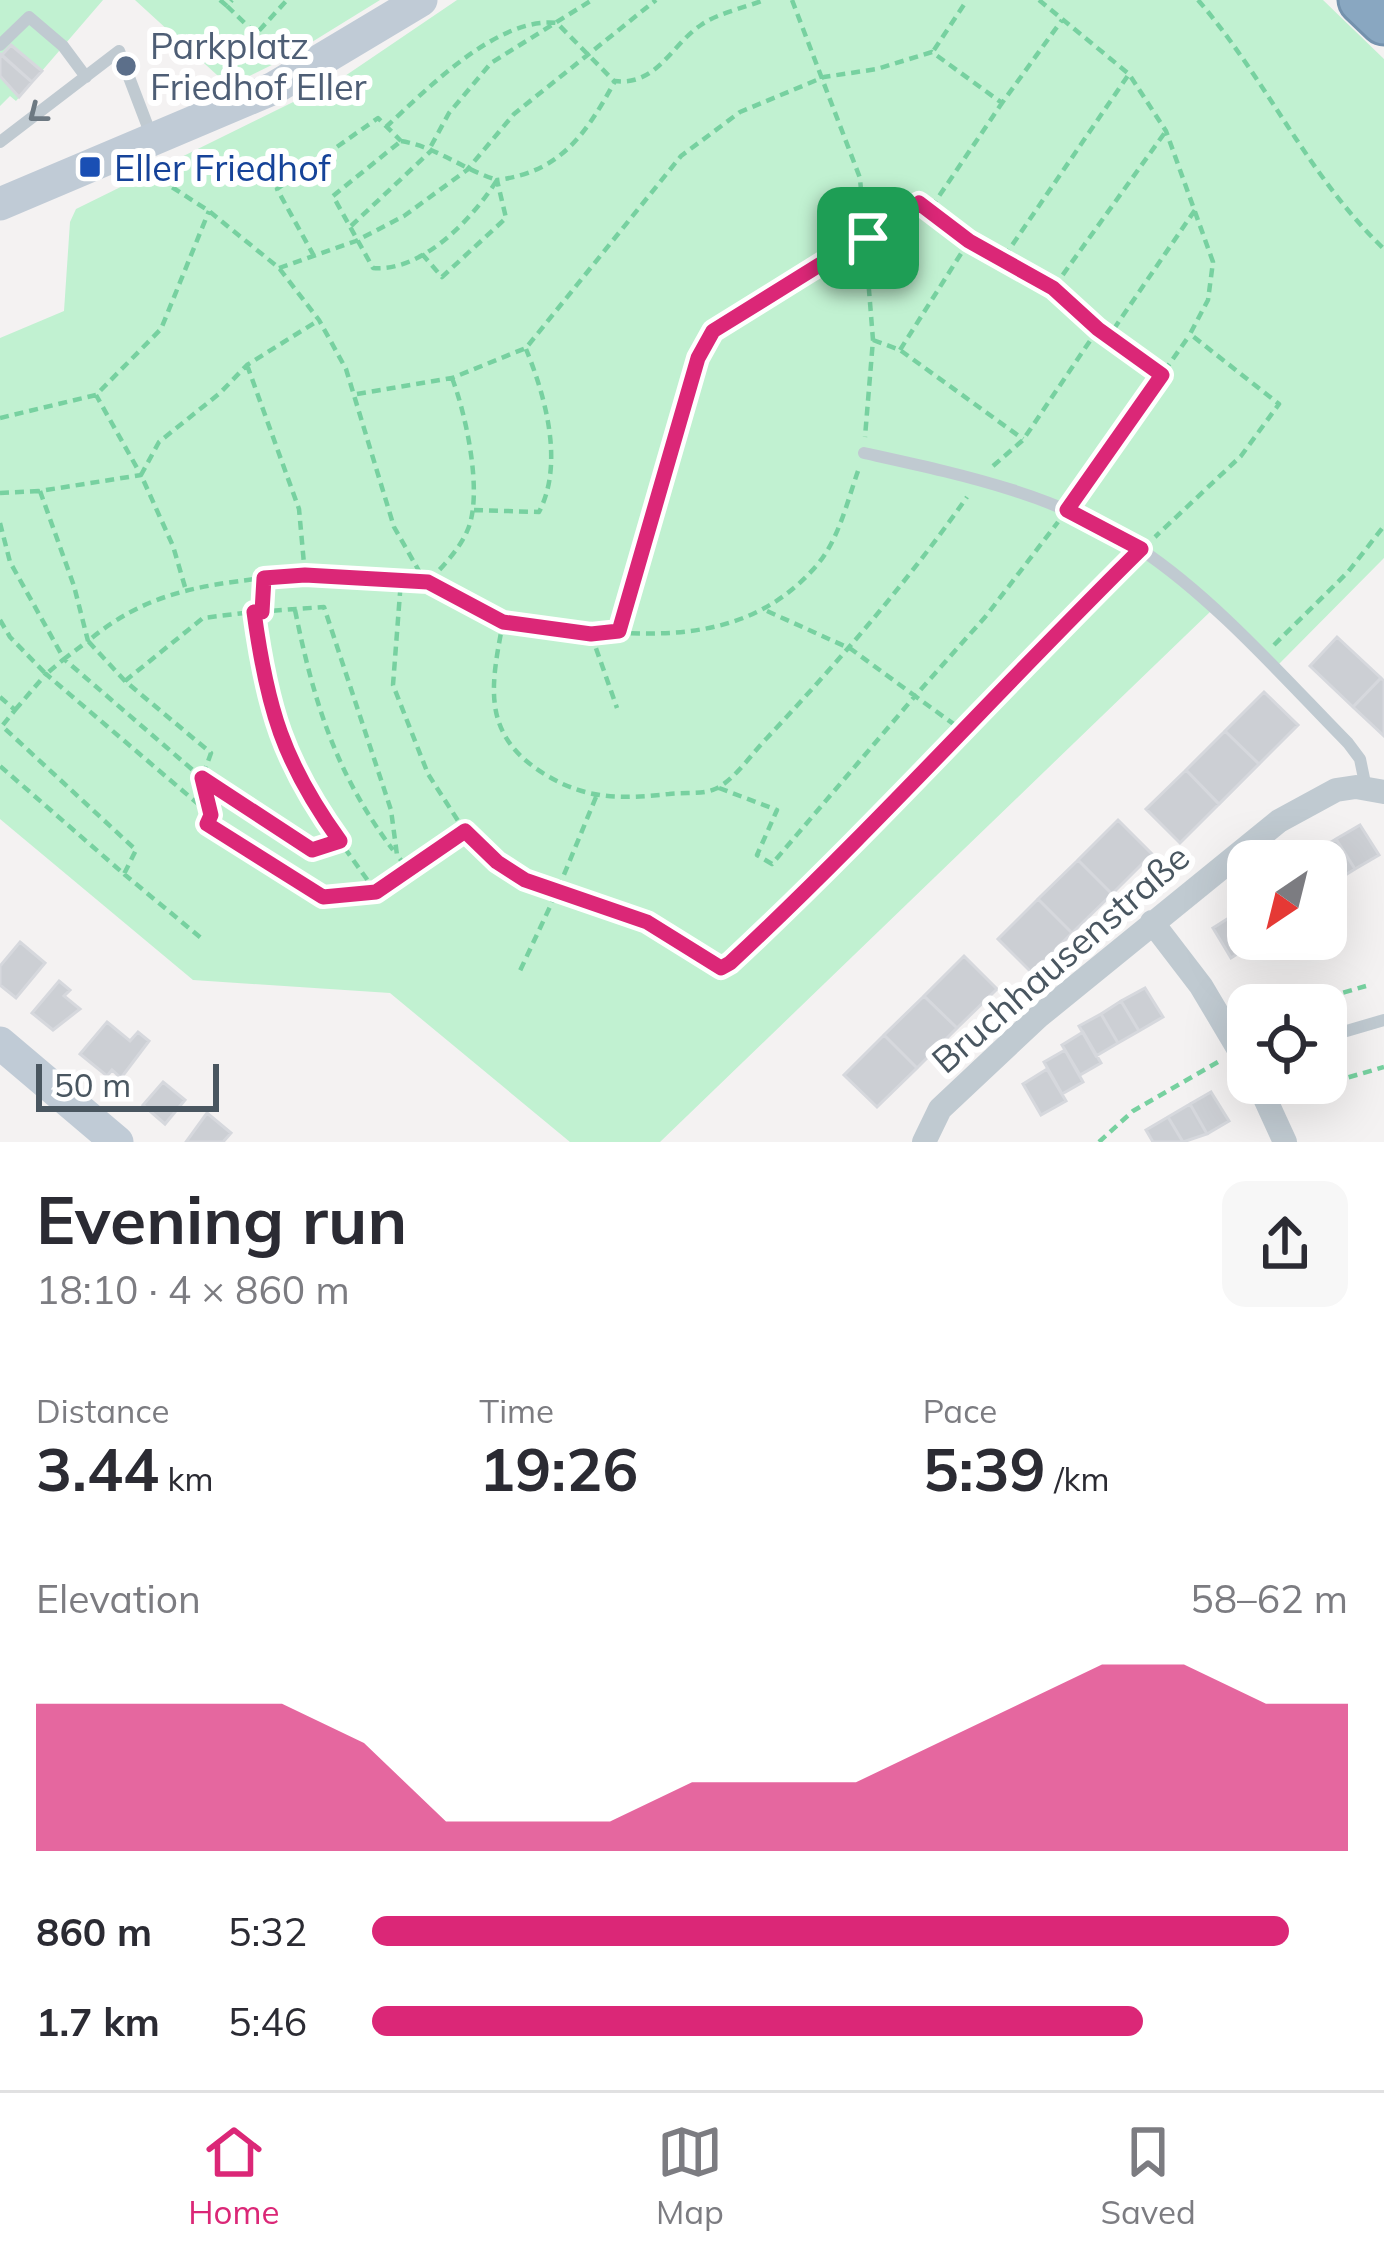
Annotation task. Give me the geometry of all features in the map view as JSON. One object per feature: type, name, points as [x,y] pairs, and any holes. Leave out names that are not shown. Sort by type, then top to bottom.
[{"type":"highway","points":[[1362,0],[1384,21]]},
{"type":"main road","points":[[2,196],[145,146],[274,88],[421,0]]},
{"type":"main road","points":[[0,1043],[117,1142]]},
{"type":"street","name":"Bruchhausenstraße","points":[[924,1142],[952,1097],[1152,922],[1307,802],[1336,790],[1375,790]]},
{"type":"street","points":[[1152,922],[1227,1029]]},
{"type":"street","points":[[1268,1104],[1286,1142]]},
{"type":"lane","points":[[0,45],[29,17],[63,46],[86,77]]},
{"type":"lane","points":[[0,142],[119,51],[145,146]]},
{"type":"lane","points":[[864,453],[980,478],[1067,510],[1141,549],[1348,742],[1375,790]]},
{"type":"lane","points":[[1347,1031],[1384,1021]]},
{"type":"path","points":[[220,0],[230,3],[256,34],[287,0]]},
{"type":"path","points":[[351,226],[432,147],[448,113],[491,63],[592,0]]},
{"type":"path","points":[[279,268],[356,241],[404,216],[466,170],[514,114],[656,0]]},
{"type":"path","points":[[615,81],[639,80],[664,63],[701,25],[764,0]]},
{"type":"path","points":[[124,874],[136,850],[2,725],[46,674],[114,620],[184,587],[305,575],[428,582],[503,622],[591,634],[692,633],[767,611],[818,563],[835,535],[864,453],[873,340],[860,178],[792,0]]},
{"type":"path","points":[[357,394],[452,378],[526,348],[681,156],[740,112],[824,77],[877,70],[932,52],[967,0]]},
{"type":"path","points":[[503,622],[491,686],[494,716],[508,741],[536,769],[568,789],[596,797],[643,798],[719,788],[778,810],[757,855],[772,864],[986,616],[1190,334],[1208,300],[1213,262],[1166,131],[1129,74],[1039,0]]},
{"type":"path","points":[[1198,0],[1233,43],[1317,176],[1384,249]]},
{"type":"path","points":[[930,209],[1063,18]]},
{"type":"path","points":[[386,127],[436,82],[524,23],[557,23],[615,81]]},
{"type":"path","points":[[932,52],[1002,103]]},
{"type":"path","points":[[1004,257],[1129,74]]},
{"type":"path","points":[[314,256],[277,190],[377,118],[401,141],[432,147],[466,170],[497,180],[531,175],[551,166],[586,135],[615,81]]},
{"type":"path","points":[[1053,288],[1166,131]]},
{"type":"path","points":[[401,141],[333,196],[373,268],[384,269],[422,254],[462,226],[497,180]]},
{"type":"path","points":[[145,146],[148,173],[209,211],[279,268],[319,320],[357,394],[394,527],[428,582]]},
{"type":"path","points":[[422,254],[442,277],[506,218],[497,180]]},
{"type":"path","points":[[619,631],[698,358],[713,331],[919,203],[969,241],[1053,288],[1098,329],[1162,375]]},
{"type":"path","points":[[1109,335],[1197,207]]},
{"type":"path","points":[[0,418],[96,395],[160,329],[209,211]]},
{"type":"path","points":[[900,350],[969,241]]},
{"type":"path","points":[[141,475],[159,442],[247,365],[319,320]]},
{"type":"path","points":[[719,788],[850,649],[915,572],[980,478],[1023,440],[1098,329]]},
{"type":"path","points":[[401,580],[393,685],[428,775],[465,831],[497,862],[556,894],[647,922],[721,968],[809,890],[966,733],[1033,656],[1241,456],[1279,404],[1190,334]]},
{"type":"path","points":[[873,340],[900,350],[1023,440]]},
{"type":"path","points":[[474,510],[539,512],[552,487],[544,394],[526,348]]},
{"type":"path","points":[[247,365],[299,509],[305,575]]},
{"type":"path","points":[[428,582],[467,532],[474,510],[464,408],[452,378]]},
{"type":"path","points":[[96,395],[141,475],[173,546],[184,587]]},
{"type":"path","points":[[0,493],[141,475]]},
{"type":"path","points":[[40,491],[88,641],[124,681],[211,753],[202,778],[211,815],[207,824],[323,897],[376,892],[411,873],[465,831]]},
{"type":"path","points":[[0,523],[10,562],[64,659],[202,778],[312,850],[340,841]]},
{"type":"path","points":[[1261,657],[1348,572],[1384,526]]},
{"type":"path","points":[[262,612],[264,578]]},
{"type":"path","points":[[124,681],[203,618],[324,607],[391,810],[397,855]]},
{"type":"path","points":[[295,610],[311,688],[333,750],[359,805],[411,873]]},
{"type":"path","points":[[767,611],[850,649],[966,733]]},
{"type":"path","points":[[254,612],[274,725],[309,798],[376,892]]},
{"type":"path","points":[[0,620],[46,674],[211,815]]},
{"type":"path","points":[[591,634],[617,708]]},
{"type":"path","points":[[0,697],[15,710]]},
{"type":"path","points":[[0,766],[201,938]]},
{"type":"path","points":[[518,975],[596,797]]},
{"type":"path","points":[[1347,991],[1366,986]]},
{"type":"path","points":[[1347,1078],[1384,1067]]},
{"type":"path","points":[[1099,1142],[1133,1111],[1227,1069]]},
{"type":"green space","points":[[0,0],[103,0],[16,101],[10,96],[0,106]]},
{"type":"green space","points":[[135,0],[380,0],[286,58],[229,86]]},
{"type":"green space","points":[[457,0],[1323,0],[1384,59],[1384,558],[1279,664],[1212,610],[660,1142],[570,1142],[390,993],[193,980],[0,819],[0,338],[64,311],[70,222],[76,209],[342,78]]},
{"type":"building","points":[[11,45],[42,71],[32,82],[2,55]]},
{"type":"building","points":[[0,54],[32,82],[19,97],[0,76]]},
{"type":"building","points":[[1337,637],[1381,678],[1353,707],[1310,666]]},
{"type":"building","points":[[1381,678],[1384,681],[1384,736],[1353,707]]},
{"type":"building","points":[[1264,692],[1298,725],[1259,764],[1225,731]]},
{"type":"building","points":[[1225,731],[1259,764],[1219,804],[1186,770]]},
{"type":"building","points":[[1186,770],[1219,804],[1180,843],[1146,809]]},
{"type":"building","points":[[1118,820],[1152,854],[1112,894],[1078,860]]},
{"type":"building","points":[[1360,825],[1379,855],[1355,869],[1347,856],[1347,840],[1336,839]]},
{"type":"building","points":[[1078,860],[1112,894],[1072,933],[1038,899]]},
{"type":"building","points":[[1038,899],[1072,933],[1032,973],[998,939]]},
{"type":"building","points":[[1227,919],[1227,951],[1213,928]]},
{"type":"building","points":[[20,942],[45,963],[16,998],[0,985],[0,966]]},
{"type":"building","points":[[964,956],[997,989],[957,1028],[924,996]]},
{"type":"building","points":[[59,981],[70,990],[64,996],[80,1009],[53,1030],[32,1013]]},
{"type":"building","points":[[1145,988],[1163,1017],[1139,1031],[1121,1001]]},
{"type":"building","points":[[924,996],[957,1028],[917,1068],[884,1035]]},
{"type":"building","points":[[1121,1001],[1139,1031],[1118,1043],[1101,1014]]},
{"type":"building","points":[[1101,1014],[1118,1043],[1096,1056],[1079,1026]]},
{"type":"building","points":[[107,1022],[130,1041],[138,1032],[149,1041],[121,1078],[112,1070],[107,1076],[80,1054]]},
{"type":"building","points":[[1083,1032],[1101,1063],[1080,1075],[1062,1045]]},
{"type":"building","points":[[884,1035],[917,1068],[877,1107],[844,1075]]},
{"type":"building","points":[[1065,1050],[1083,1082],[1062,1094],[1044,1062]]},
{"type":"building","points":[[1047,1069],[1066,1101],[1041,1115],[1023,1084]]},
{"type":"building","points":[[163,1082],[185,1100],[165,1124],[143,1105]]},
{"type":"building","points":[[1211,1092],[1229,1121],[1207,1134],[1190,1104]]},
{"type":"building","points":[[1190,1104],[1207,1134],[1183,1142],[1168,1117]]},
{"type":"building","points":[[207,1113],[231,1133],[223,1142],[186,1142]]},
{"type":"building","points":[[1168,1117],[1183,1142],[1153,1142],[1146,1130]]},
{"type":"place","name":"Parkplatz Friedhof Eller","points":[[126,66]]},
{"type":"place","name":"Eller Friedhof","points":[[90,167]]},
{"type":"route","points":[[919,203],[969,241],[1053,288],[1098,329],[1162,375],[1067,510],[1141,549],[1033,656],[966,733],[730,963],[721,968],[647,922],[546,891],[497,862],[465,831],[411,873],[376,892],[323,897],[207,824],[211,815],[202,778],[312,850],[340,841],[309,798],[274,725],[254,612],[262,612],[264,578],[305,575],[428,582],[503,622],[591,634],[619,631],[698,358],[713,331],[868,238],[919,203]]}]
